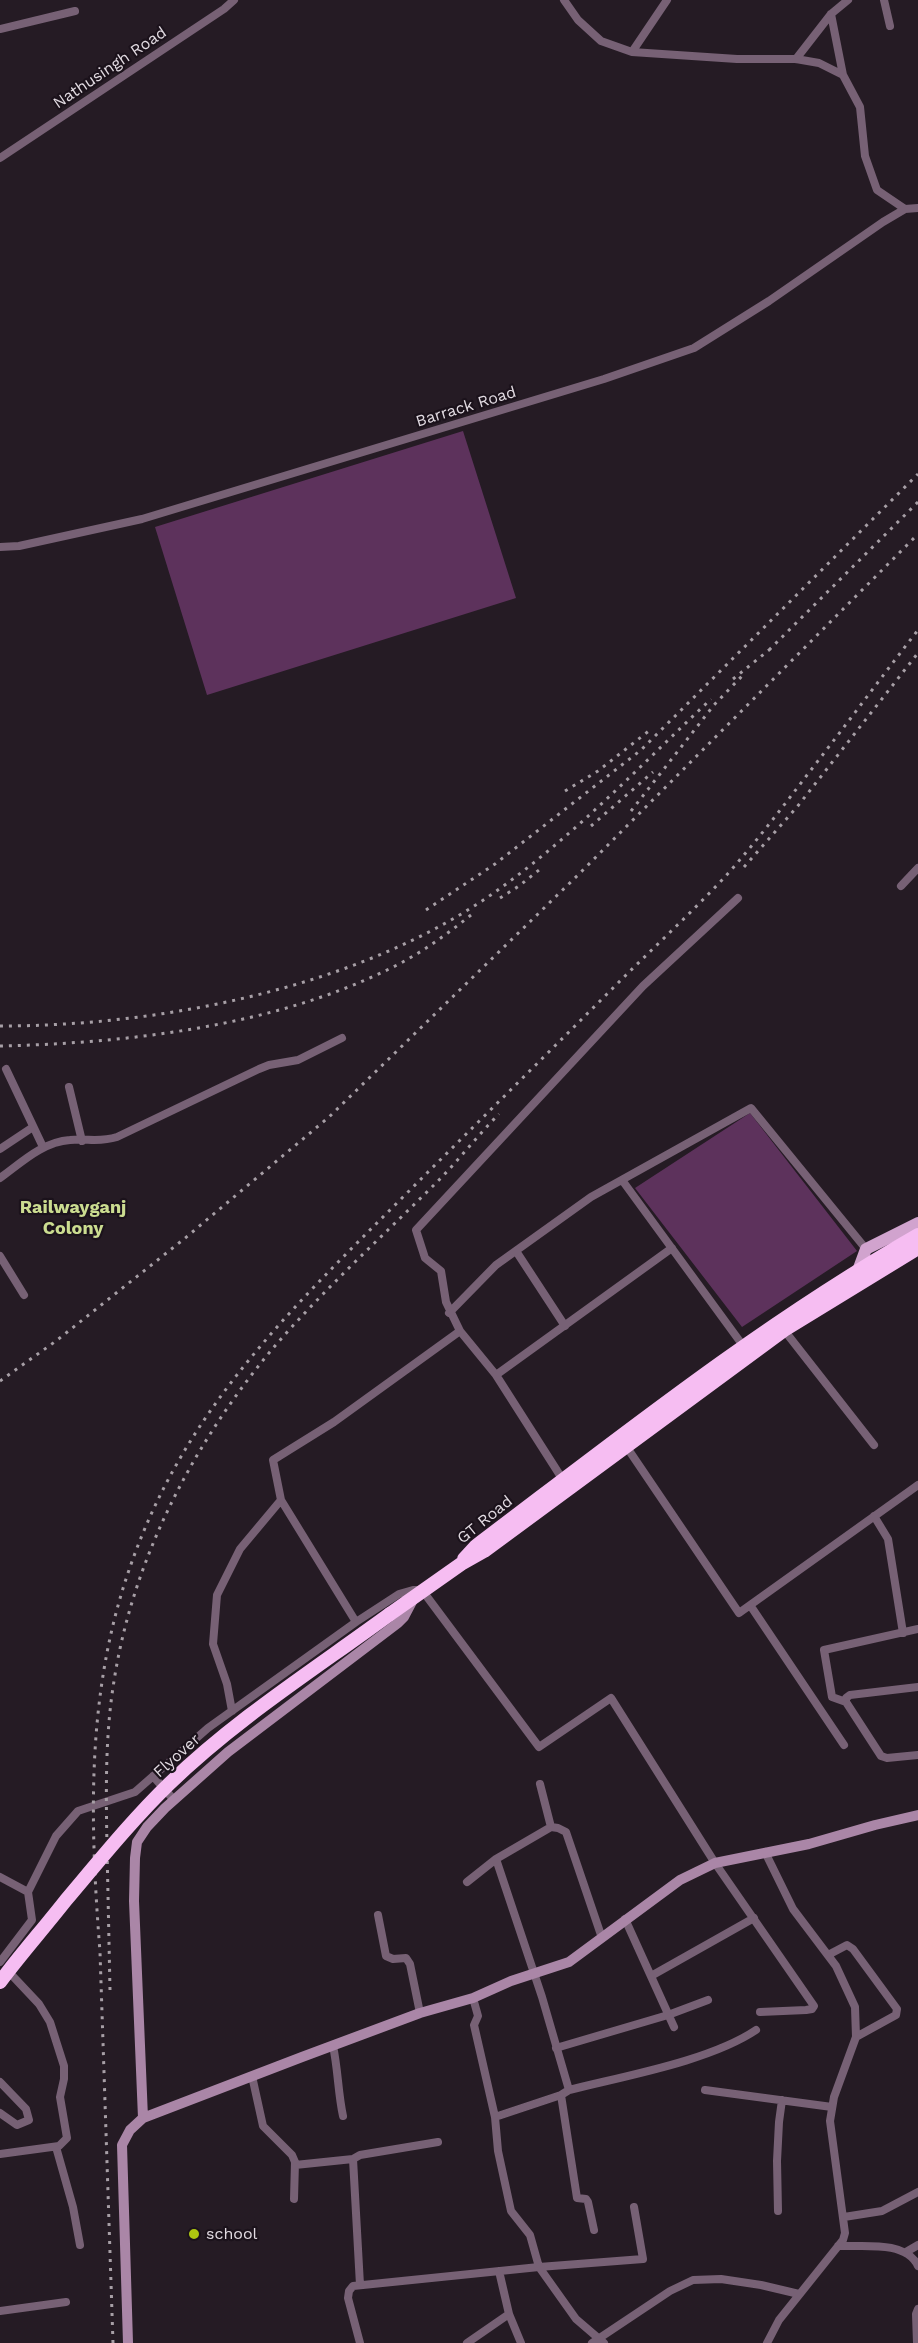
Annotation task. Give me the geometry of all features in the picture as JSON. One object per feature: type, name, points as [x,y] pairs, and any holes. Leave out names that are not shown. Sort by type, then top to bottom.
[{"type":"highway","points":[[862,1274],[875,1259],[918,1235]]},
{"type":"highway","points":[[875,1259],[918,1248]]},
{"type":"highway","name":"GT Road","points":[[461,1564],[476,1546],[563,1479],[744,1347],[862,1274]]},
{"type":"highway","name":"GT Road","points":[[461,1564],[484,1551],[626,1446],[781,1326]]},
{"type":"highway","name":"Flyover","points":[[0,1982],[99,1861],[170,1783],[268,1701],[461,1564]]},
{"type":"main road","points":[[862,1274],[875,1259],[918,1223]]},
{"type":"main road","name":"GT Road","points":[[862,1274],[886,1274],[918,1255]]},
{"type":"street","name":"Nathusingh Road","points":[[0,158],[224,9],[234,0]]},
{"type":"street","points":[[564,0],[578,20],[601,41],[632,52],[736,59],[796,59],[819,63],[843,75]]},
{"type":"street","points":[[632,52],[667,0]]},
{"type":"street","points":[[796,59],[831,14],[848,0]]},
{"type":"street","points":[[884,0],[890,26]]},
{"type":"street","points":[[0,29],[75,11]]},
{"type":"street","points":[[831,14],[843,75],[860,107],[865,156],[877,190],[905,209],[918,208]]},
{"type":"street","name":"Barrack Road","points":[[0,547],[19,546],[142,519],[604,379],[694,348],[769,301],[905,209]]},
{"type":"street","points":[[901,886],[918,868]]},
{"type":"street","points":[[563,1479],[496,1375],[460,1331],[446,1302],[441,1271],[425,1258],[417,1230],[643,986],[738,898]]},
{"type":"street","points":[[0,1178],[43,1147],[68,1140],[102,1141],[117,1137],[259,1069],[298,1060],[342,1038]]},
{"type":"street","points":[[6,1069],[43,1147]]},
{"type":"street","points":[[0,1080],[10,1080]]},
{"type":"street","points":[[69,1088],[82,1141]]},
{"type":"street","points":[[450,1313],[496,1265],[591,1197],[751,1107],[875,1259]]},
{"type":"street","points":[[0,1149],[33,1126]]},
{"type":"street","points":[[622,1180],[744,1347]]},
{"type":"street","points":[[496,1375],[672,1248]]},
{"type":"street","points":[[516,1251],[565,1326]]},
{"type":"street","points":[[0,1256],[24,1295]]},
{"type":"street","points":[[781,1326],[874,1445]]},
{"type":"street","points":[[356,1622],[281,1500],[273,1460],[334,1422],[460,1331]]},
{"type":"street","points":[[626,1446],[739,1613],[918,1485]]},
{"type":"street","points":[[232,1710],[227,1684],[213,1644],[217,1595],[240,1549],[281,1500]]},
{"type":"street","points":[[874,1516],[888,1539],[903,1633]]},
{"type":"street","points":[[0,2154],[56,2147],[63,2144],[67,2138],[60,2097],[65,2073],[61,2055],[45,2012],[0,1962],[32,1920],[28,1892],[56,1836],[78,1811],[135,1792],[232,1710],[356,1622],[399,1594],[413,1590],[418,1593],[538,1747],[611,1698],[715,1863],[814,2006],[806,2010],[760,2012]]},
{"type":"street","points":[[143,2118],[134,1901],[137,1842],[147,1827],[212,1766],[398,1623],[418,1593]]},
{"type":"street","points":[[750,1605],[844,1745]]},
{"type":"street","points":[[918,1629],[824,1650],[832,1697],[846,1702],[880,1756],[887,1758],[918,1755]]},
{"type":"street","points":[[846,1702],[846,1698],[850,1695],[918,1687]]},
{"type":"street","points":[[153,1776],[174,1800]]},
{"type":"street","points":[[540,1784],[551,1827]]},
{"type":"street","points":[[128,2343],[122,2145],[130,2130],[143,2118],[420,2013],[473,1998],[534,1973],[569,1962],[680,1880],[715,1863],[809,1844],[918,1815]]},
{"type":"street","points":[[467,1882],[496,1859],[551,1827],[558,1828],[566,1832],[602,1938]]},
{"type":"street","points":[[765,1852],[793,1909],[836,1966],[855,2007],[856,2037],[832,2107],[830,2135],[845,2233],[838,2246],[779,2320],[767,2343]]},
{"type":"street","points":[[496,1859],[534,1973],[569,2090]]},
{"type":"street","points":[[0,1877],[28,1892]]},
{"type":"street","points":[[378,1914],[386,1956],[391,1959],[406,1958],[410,1964],[420,2013]]},
{"type":"street","points":[[651,1976],[753,1918]]},
{"type":"street","points":[[625,1919],[674,2027]]},
{"type":"street","points":[[828,1955],[841,1946],[847,1945],[853,1949],[897,2009],[896,2015],[856,2037]]},
{"type":"street","points":[[473,1998],[478,2016],[474,2025],[495,2117],[498,2151],[511,2211],[530,2235],[539,2267],[576,2319],[598,2341],[670,2290],[693,2280],[721,2279],[799,2294]]},
{"type":"street","points":[[556,2048],[668,2015],[708,2000]]},
{"type":"street","points":[[495,2117],[561,2095],[569,2090],[687,2059],[736,2041],[756,2030]]},
{"type":"street","points":[[333,2046],[339,2074],[339,2096],[343,2116]]},
{"type":"street","points":[[252,2076],[263,2127],[292,2155],[295,2165],[294,2199]]},
{"type":"street","points":[[0,2082],[24,2107],[29,2120],[16,2125],[0,2113]]},
{"type":"street","points":[[705,2090],[832,2107]]},
{"type":"street","points":[[561,2095],[576,2196],[588,2202],[594,2230]]},
{"type":"street","points":[[778,2211],[778,2122],[782,2100]]},
{"type":"street","points":[[295,2165],[353,2159],[438,2142]]},
{"type":"street","points":[[56,2147],[73,2207],[80,2245]]},
{"type":"street","points":[[353,2159],[360,2285]]},
{"type":"street","points":[[844,2217],[882,2211],[918,2192]]},
{"type":"street","points":[[360,2343],[348,2298],[351,2289],[360,2285],[643,2259],[634,2207]]},
{"type":"street","points":[[906,2252],[918,2245]]},
{"type":"street","points":[[838,2246],[891,2248],[906,2252],[918,2266]]},
{"type":"street","points":[[499,2271],[509,2314],[521,2343]]},
{"type":"street","points":[[0,2311],[66,2302]]},
{"type":"street","points":[[917,2343],[916,2314],[918,2309]]},
{"type":"street","points":[[466,2343],[509,2314]]},
{"type":"shaded area","points":[[463,431],[516,598],[207,695],[155,527]]},
{"type":"shaded area","points":[[750,1113],[857,1251],[742,1327],[635,1188]]},
{"type":"railway","points":[[426,910],[495,864],[641,750],[918,474]]},
{"type":"railway","points":[[769,650],[918,502]]},
{"type":"railway","points":[[0,1381],[56,1341],[184,1239],[329,1117],[578,875],[918,534]]},
{"type":"railway","points":[[113,2343],[100,1952],[94,1856],[94,1761],[104,1666],[114,1620],[128,1573],[151,1515],[178,1462],[208,1414],[280,1324],[361,1239],[722,880],[769,824],[918,630]]},
{"type":"railway","points":[[733,679],[774,646]]},
{"type":"railway","points":[[744,867],[797,807],[918,653]]},
{"type":"railway","points":[[631,811],[714,705],[742,676]]},
{"type":"railway","points":[[0,1026],[63,1024],[193,1009],[258,995],[322,976],[384,953],[442,925],[495,892],[524,870],[580,824],[711,699]]},
{"type":"railway","points":[[565,791],[598,771],[650,730]]},
{"type":"railway","points":[[591,826],[653,772]]},
{"type":"railway","points":[[500,898],[539,870]]},
{"type":"railway","points":[[0,1046],[99,1041],[200,1028],[299,1004],[346,988],[402,963],[433,944],[471,915]]},
{"type":"railway","points":[[110,1990],[106,1806],[109,1722],[123,1635],[152,1546],[193,1462],[218,1422],[274,1347],[335,1282],[441,1178],[499,1114]]},
{"type":"place","name":"school","points":[[194,2234]]},
{"type":"district","name":"Railwayganj Colony","points":[[73,1218]]}]
